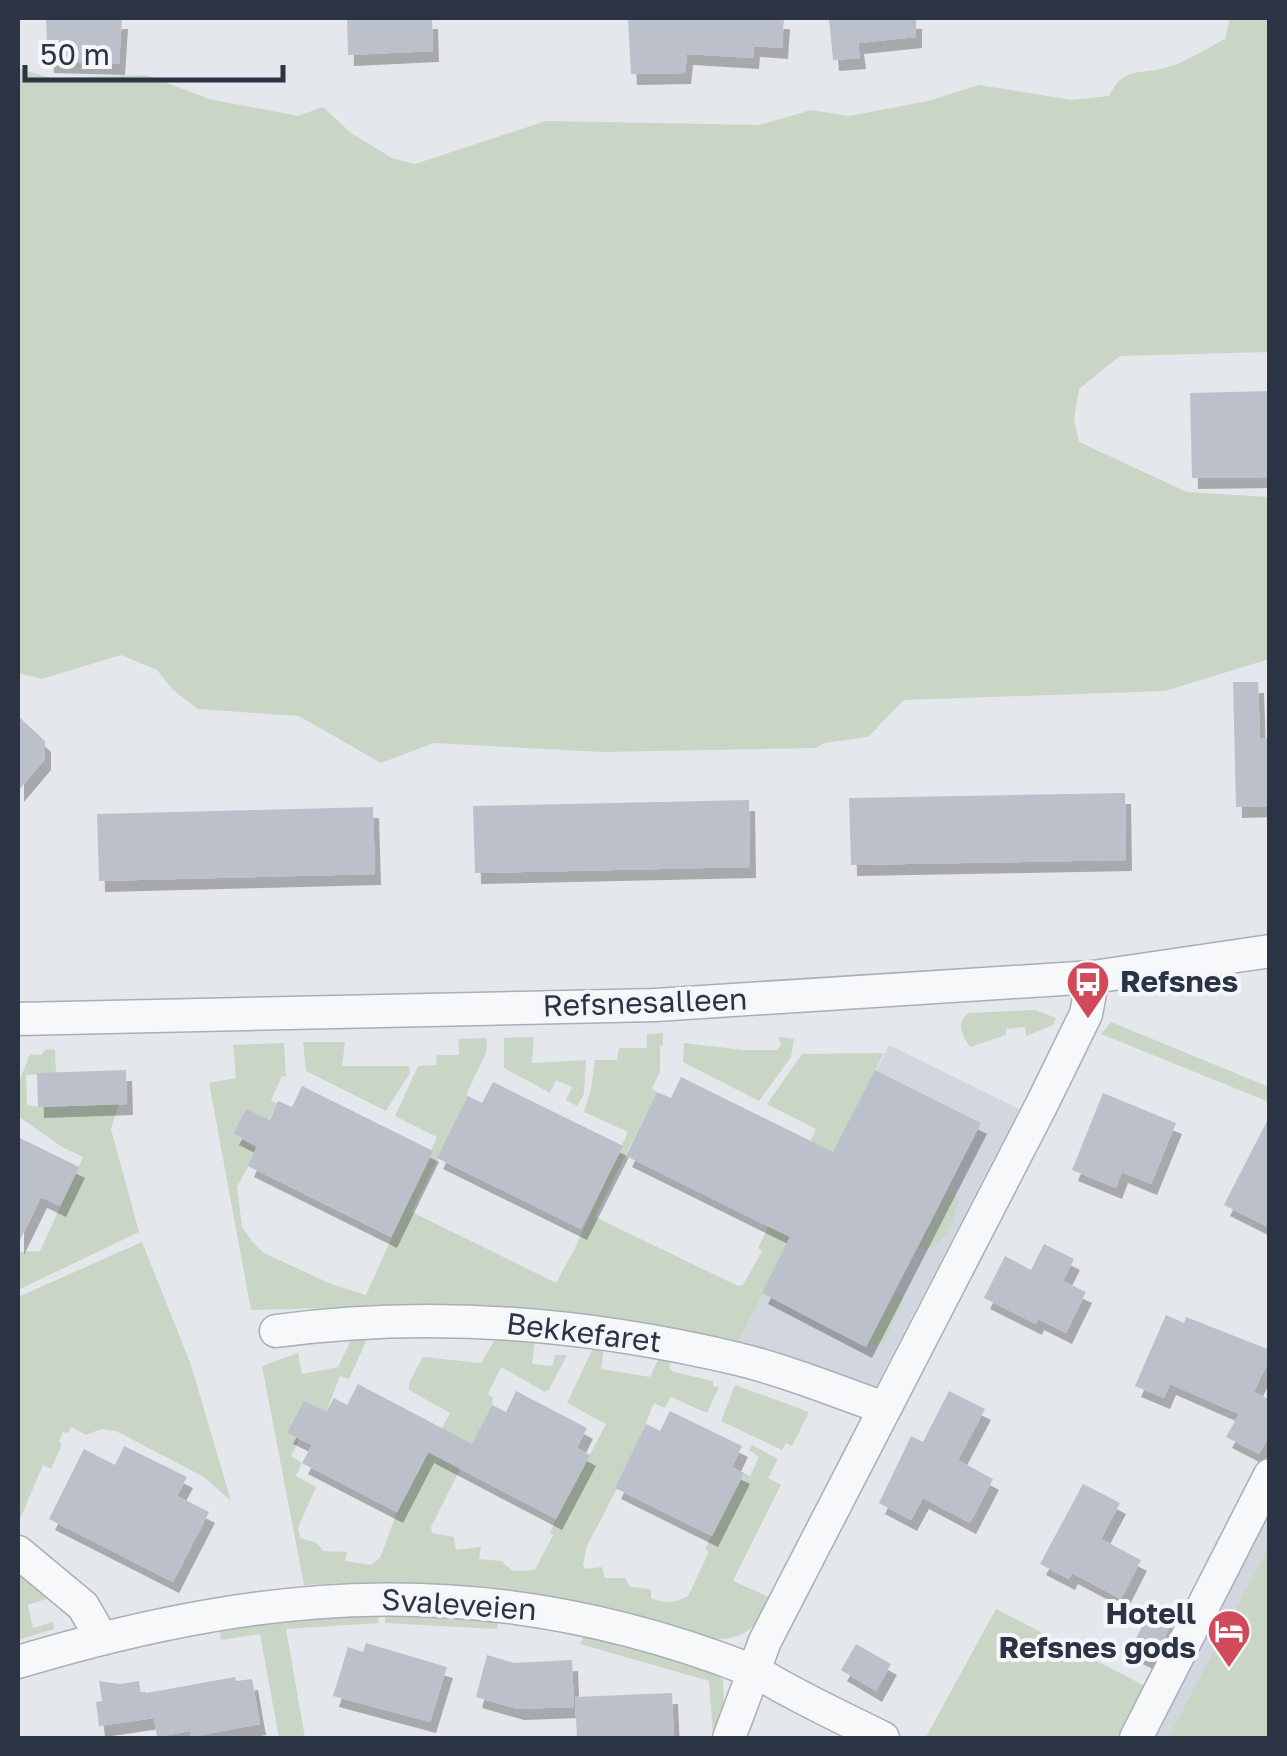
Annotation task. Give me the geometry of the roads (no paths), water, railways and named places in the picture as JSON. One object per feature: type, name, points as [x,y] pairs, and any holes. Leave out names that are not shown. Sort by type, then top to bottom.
[{"type":"street","name":"Refsnesalleen","points":[[18,1020],[655,1005],[1093,977],[1270,950]]},
{"type":"street","points":[[729,1738],[754,1671],[1086,1014],[1093,977]]},
{"type":"street","name":"Bekkefaret","points":[[276,1331],[348,1322],[430,1320],[594,1330],[740,1360],[884,1408]]},
{"type":"street","points":[[1136,1738],[1270,1475]]},
{"type":"street","points":[[18,1552],[82,1606],[102,1639]]},
{"type":"street","name":"Svaleveien","points":[[18,1662],[224,1612],[375,1598],[424,1599],[542,1610],[674,1644],[754,1671],[883,1738]]},
{"type":"place","name":"Refsnes","points":[[1088,1020]]},
{"type":"place","name":"Hotell Refsnes gods","points":[[1229,1669]]}]
